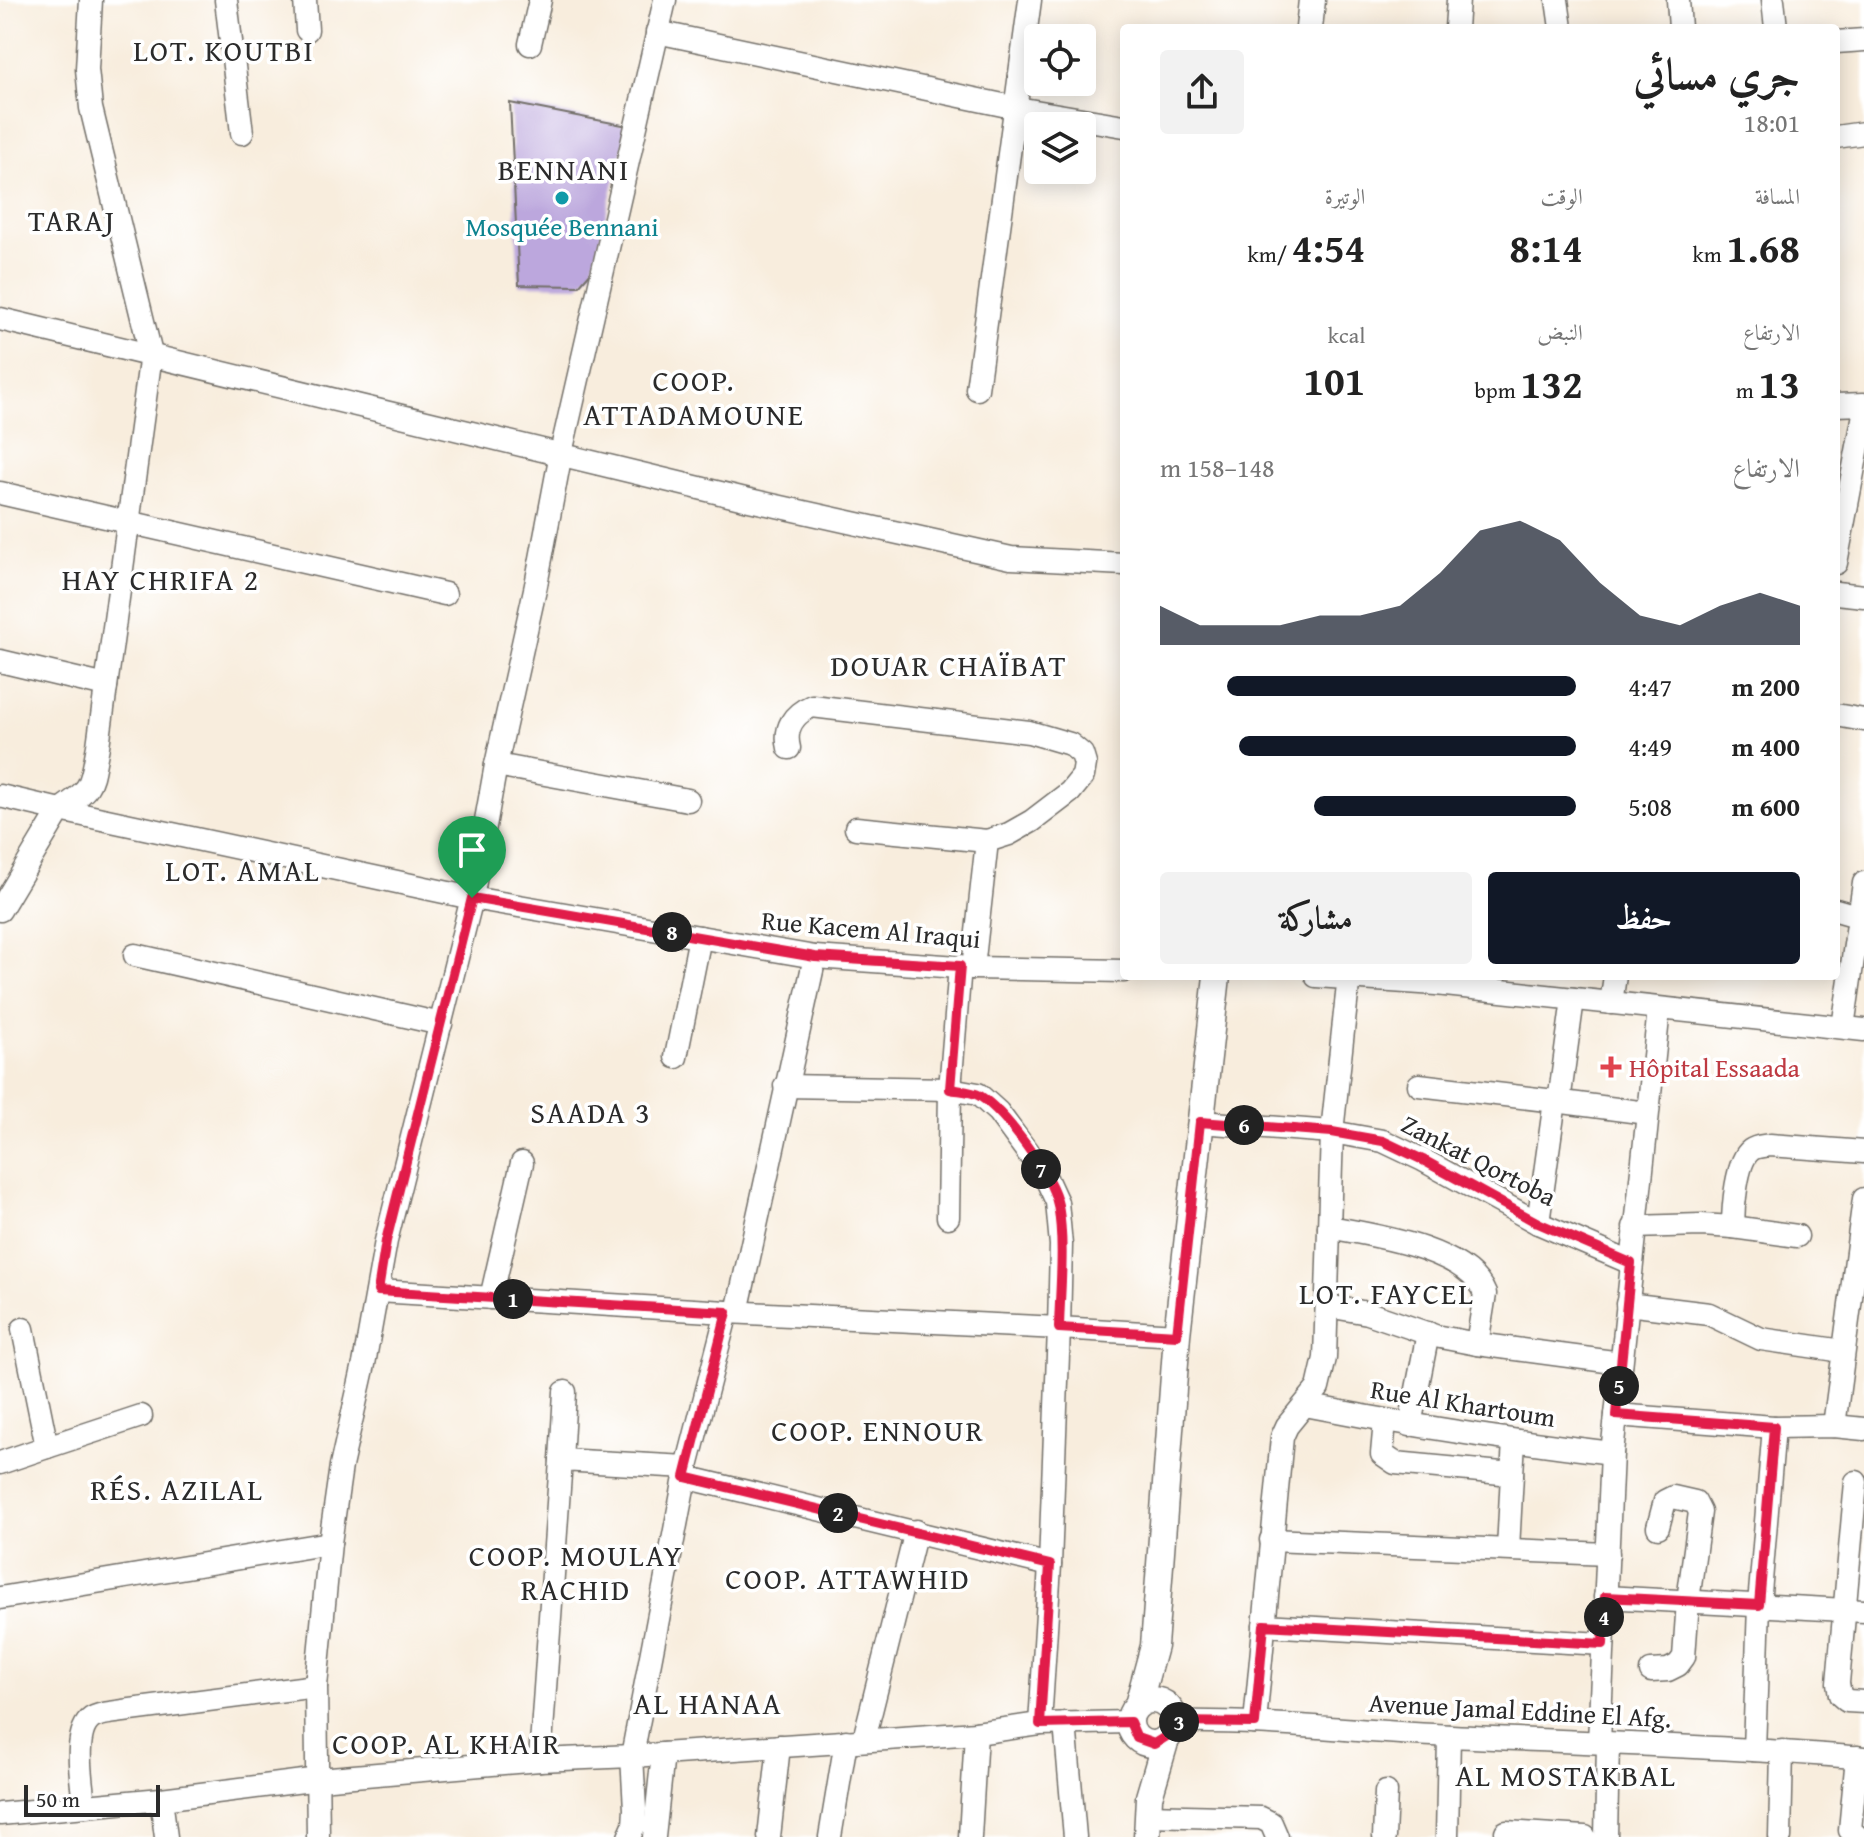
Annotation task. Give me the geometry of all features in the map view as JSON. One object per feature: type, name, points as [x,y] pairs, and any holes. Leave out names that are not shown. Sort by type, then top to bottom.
[{"type":"street","points":[[0,910],[60,810],[80,798],[90,785],[151,354],[91,108],[87,69],[91,0]]},
{"type":"street","points":[[226,0],[242,133]]},
{"type":"street","points":[[305,0],[307,30]]},
{"type":"street","points":[[530,44],[540,0]]},
{"type":"street","points":[[318,1837],[316,1686],[341,1466],[386,1241],[472,898],[496,765],[536,585],[561,453],[665,0]]},
{"type":"street","points":[[977,389],[1030,0]]},
{"type":"street","points":[[1309,24],[1312,0]]},
{"type":"street","points":[[1456,24],[1458,0]]},
{"type":"street","points":[[1557,0],[1560,24]]},
{"type":"street","points":[[1678,0],[1680,24]]},
{"type":"street","points":[[1773,0],[1776,24]]},
{"type":"street","points":[[657,32],[1017,108],[1120,125]]},
{"type":"street","points":[[1840,42],[1864,40]]},
{"type":"street","points":[[1840,136],[1864,133]]},
{"type":"street","points":[[0,319],[745,499],[1011,558],[1120,564]]},
{"type":"street","points":[[1840,405],[1864,404]]},
{"type":"street","points":[[1840,542],[1864,414]]},
{"type":"street","points":[[0,493],[445,594]]},
{"type":"street","points":[[1840,593],[1864,596]]},
{"type":"street","points":[[0,661],[106,686]]},
{"type":"street","points":[[789,748],[788,728],[795,716],[812,706],[1029,732],[1070,744],[1082,754],[1085,764],[1083,776],[1070,792],[1009,834],[987,841],[856,828]]},
{"type":"street","points":[[1840,716],[1864,720]]},
{"type":"street","points":[[496,765],[688,800]]},
{"type":"street","name":"Rue Kacem Al Iraqui","points":[[0,796],[472,898],[815,957],[966,967],[1120,971]]},
{"type":"street","points":[[948,1217],[950,1089],[987,841]]},
{"type":"street","points":[[1436,980],[1659,1009],[1853,1028],[1864,883]]},
{"type":"street","points":[[1840,911],[1862,917]]},
{"type":"street","points":[[676,1057],[700,937]]},
{"type":"street","points":[[135,955],[441,1024]]},
{"type":"street","points":[[629,1837],[634,1826],[635,1809],[632,1756],[686,1472],[732,1312],[815,957]]},
{"type":"street","points":[[1148,1816],[1135,1722],[1154,1646],[1177,1335],[1217,980]]},
{"type":"street","points":[[1255,1723],[1282,1437],[1287,1426],[1318,1388],[1322,1376],[1332,1132],[1349,980]]},
{"type":"street","points":[[1611,1003],[1614,980]]},
{"type":"street","points":[[1538,1223],[1573,999]]},
{"type":"street","points":[[1606,1837],[1603,1644],[1612,1453],[1659,1009]]},
{"type":"street","points":[[1419,1085],[1647,1113]]},
{"type":"street","points":[[785,1086],[950,1089],[978,1094],[998,1112],[1045,1176],[1057,1202],[1061,1245],[1059,1328],[1040,1724]]},
{"type":"street","name":"Zankat Qortoba","points":[[1200,1122],[1332,1132],[1383,1141],[1538,1223],[1631,1263]]},
{"type":"street","points":[[1733,1227],[1739,1175],[1749,1151],[1770,1145],[1864,1152]]},
{"type":"street","points":[[491,1298],[522,1163]]},
{"type":"street","points":[[1834,1426],[1843,1351],[1856,1326],[1864,1199]]},
{"type":"street","points":[[1634,1227],[1701,1225],[1797,1236]]},
{"type":"street","points":[[1329,1227],[1403,1241],[1473,1275],[1485,1294],[1477,1344]]},
{"type":"street","points":[[378,1291],[1177,1335]]},
{"type":"street","points":[[1627,1304],[1709,1314],[1761,1339],[1843,1351]]},
{"type":"street","points":[[1327,1306],[1368,1313],[1428,1333],[1477,1344],[1621,1363]]},
{"type":"street","points":[[23,1329],[47,1447]]},
{"type":"street","points":[[1410,1425],[1428,1333]]},
{"type":"street","points":[[540,1760],[565,1392]]},
{"type":"street","name":"Rue Al Khartoum","points":[[1305,1405],[1514,1442],[1612,1453]]},
{"type":"street","points":[[1616,1415],[1774,1427],[1864,1429]]},
{"type":"street","points":[[0,1463],[141,1416]]},
{"type":"street","points":[[1385,1421],[1382,1454],[1395,1463],[1512,1474]]},
{"type":"street","points":[[1754,1750],[1759,1605],[1774,1427]]},
{"type":"street","points":[[1508,1549],[1514,1442]]},
{"type":"street","points":[[561,1460],[686,1472],[1050,1565]]},
{"type":"street","points":[[1856,1482],[1854,1611],[1838,1683],[1840,1695],[1847,1701],[1864,1702]]},
{"type":"street","points":[[1651,1671],[1668,1670],[1678,1665],[1684,1657],[1700,1512],[1695,1502],[1673,1497],[1665,1501],[1658,1527]]},
{"type":"street","points":[[830,1837],[916,1531]]},
{"type":"street","points":[[1271,1540],[1608,1554]]},
{"type":"street","points":[[0,1598],[330,1543]]},
{"type":"street","points":[[1605,1597],[1854,1611]]},
{"type":"street","points":[[1264,1625],[1603,1644]]},
{"type":"street","points":[[1148,1816],[1169,1722],[1154,1646]]},
{"type":"street","points":[[84,1804],[79,1739],[90,1719],[123,1711],[316,1686]]},
{"type":"street","points":[[1135,1722],[1149,1700],[1169,1722]]},
{"type":"street","points":[[1135,1722],[1154,1744],[1169,1722]]},
{"type":"street","points":[[0,1814],[161,1799],[319,1779],[540,1760],[976,1733],[1040,1724],[1135,1722]]},
{"type":"street","name":"Avenue Jamal Eddine El Afg.","points":[[1169,1722],[1255,1723],[1449,1736],[1782,1751],[1860,1758]]},
{"type":"street","points":[[1065,1723],[1075,1837]]},
{"type":"street","points":[[970,1837],[976,1733]]},
{"type":"street","points":[[1447,1837],[1449,1736]]},
{"type":"street","points":[[769,1837],[779,1746]]},
{"type":"street","points":[[1780,1837],[1782,1751]]},
{"type":"street","points":[[654,1837],[663,1754]]},
{"type":"street","points":[[1858,1837],[1850,1830],[1860,1758]]},
{"type":"street","points":[[1384,1837],[1386,1792]]},
{"type":"street","points":[[161,1799],[166,1837]]},
{"type":"street","points":[[1148,1816],[1200,1827],[1261,1818],[1271,1823],[1277,1837]]},
{"type":"street","points":[[1506,1832],[1585,1837]]},
{"type":"building","name":"Mosquée Bennani","points":[[510,103],[628,126],[592,271],[579,286],[519,285]]},
{"type":"place","name":"Mosquée Bennani","points":[[562,198]]},
{"type":"place","name":"Hôpital Essaada","points":[[1611,1067]]},
{"type":"district","name":"LOT. KOUTBI","points":[[224,50]]},
{"type":"district","name":"BENNANI","points":[[564,169]]},
{"type":"district","name":"TARAJ","points":[[72,220]]},
{"type":"district","name":"COOP. ATTADAMOUNE","points":[[694,397]]},
{"type":"district","name":"HAY CHRIFA 2","points":[[161,579]]},
{"type":"district","name":"DOUAR CHAÏBAT","points":[[949,665]]},
{"type":"district","name":"LOT. AMAL","points":[[243,870]]},
{"type":"district","name":"SAADA 3","points":[[591,1112]]},
{"type":"district","name":"LOT. FAYCEL","points":[[1387,1293]]},
{"type":"district","name":"COOP. ENNOUR","points":[[878,1430]]},
{"type":"district","name":"RÉS. AZILAL","points":[[177,1489]]},
{"type":"district","name":"COOP. MOULAY RACHID","points":[[576,1572]]},
{"type":"district","name":"COOP. ATTAWHID","points":[[848,1578]]},
{"type":"district","name":"AL HANAA","points":[[708,1703]]},
{"type":"district","name":"COOP. AL KHAIR","points":[[447,1743]]},
{"type":"district","name":"AL MOSTAKBAL","points":[[1566,1775]]},
{"type":"route","points":[[472,898],[815,957],[960,966],[950,1089],[978,1094],[998,1112],[1045,1176],[1057,1202],[1061,1245],[1059,1328],[1177,1335],[1200,1122],[1332,1132],[1383,1141],[1538,1223],[1631,1263],[1616,1415],[1774,1427],[1759,1605],[1605,1597],[1603,1644],[1264,1625],[1255,1723],[1174,1722],[1166,1739],[1154,1744],[1137,1738],[1130,1722],[1040,1724],[1050,1565],[685,1477],[727,1312],[378,1291],[386,1241],[472,898]]}]
